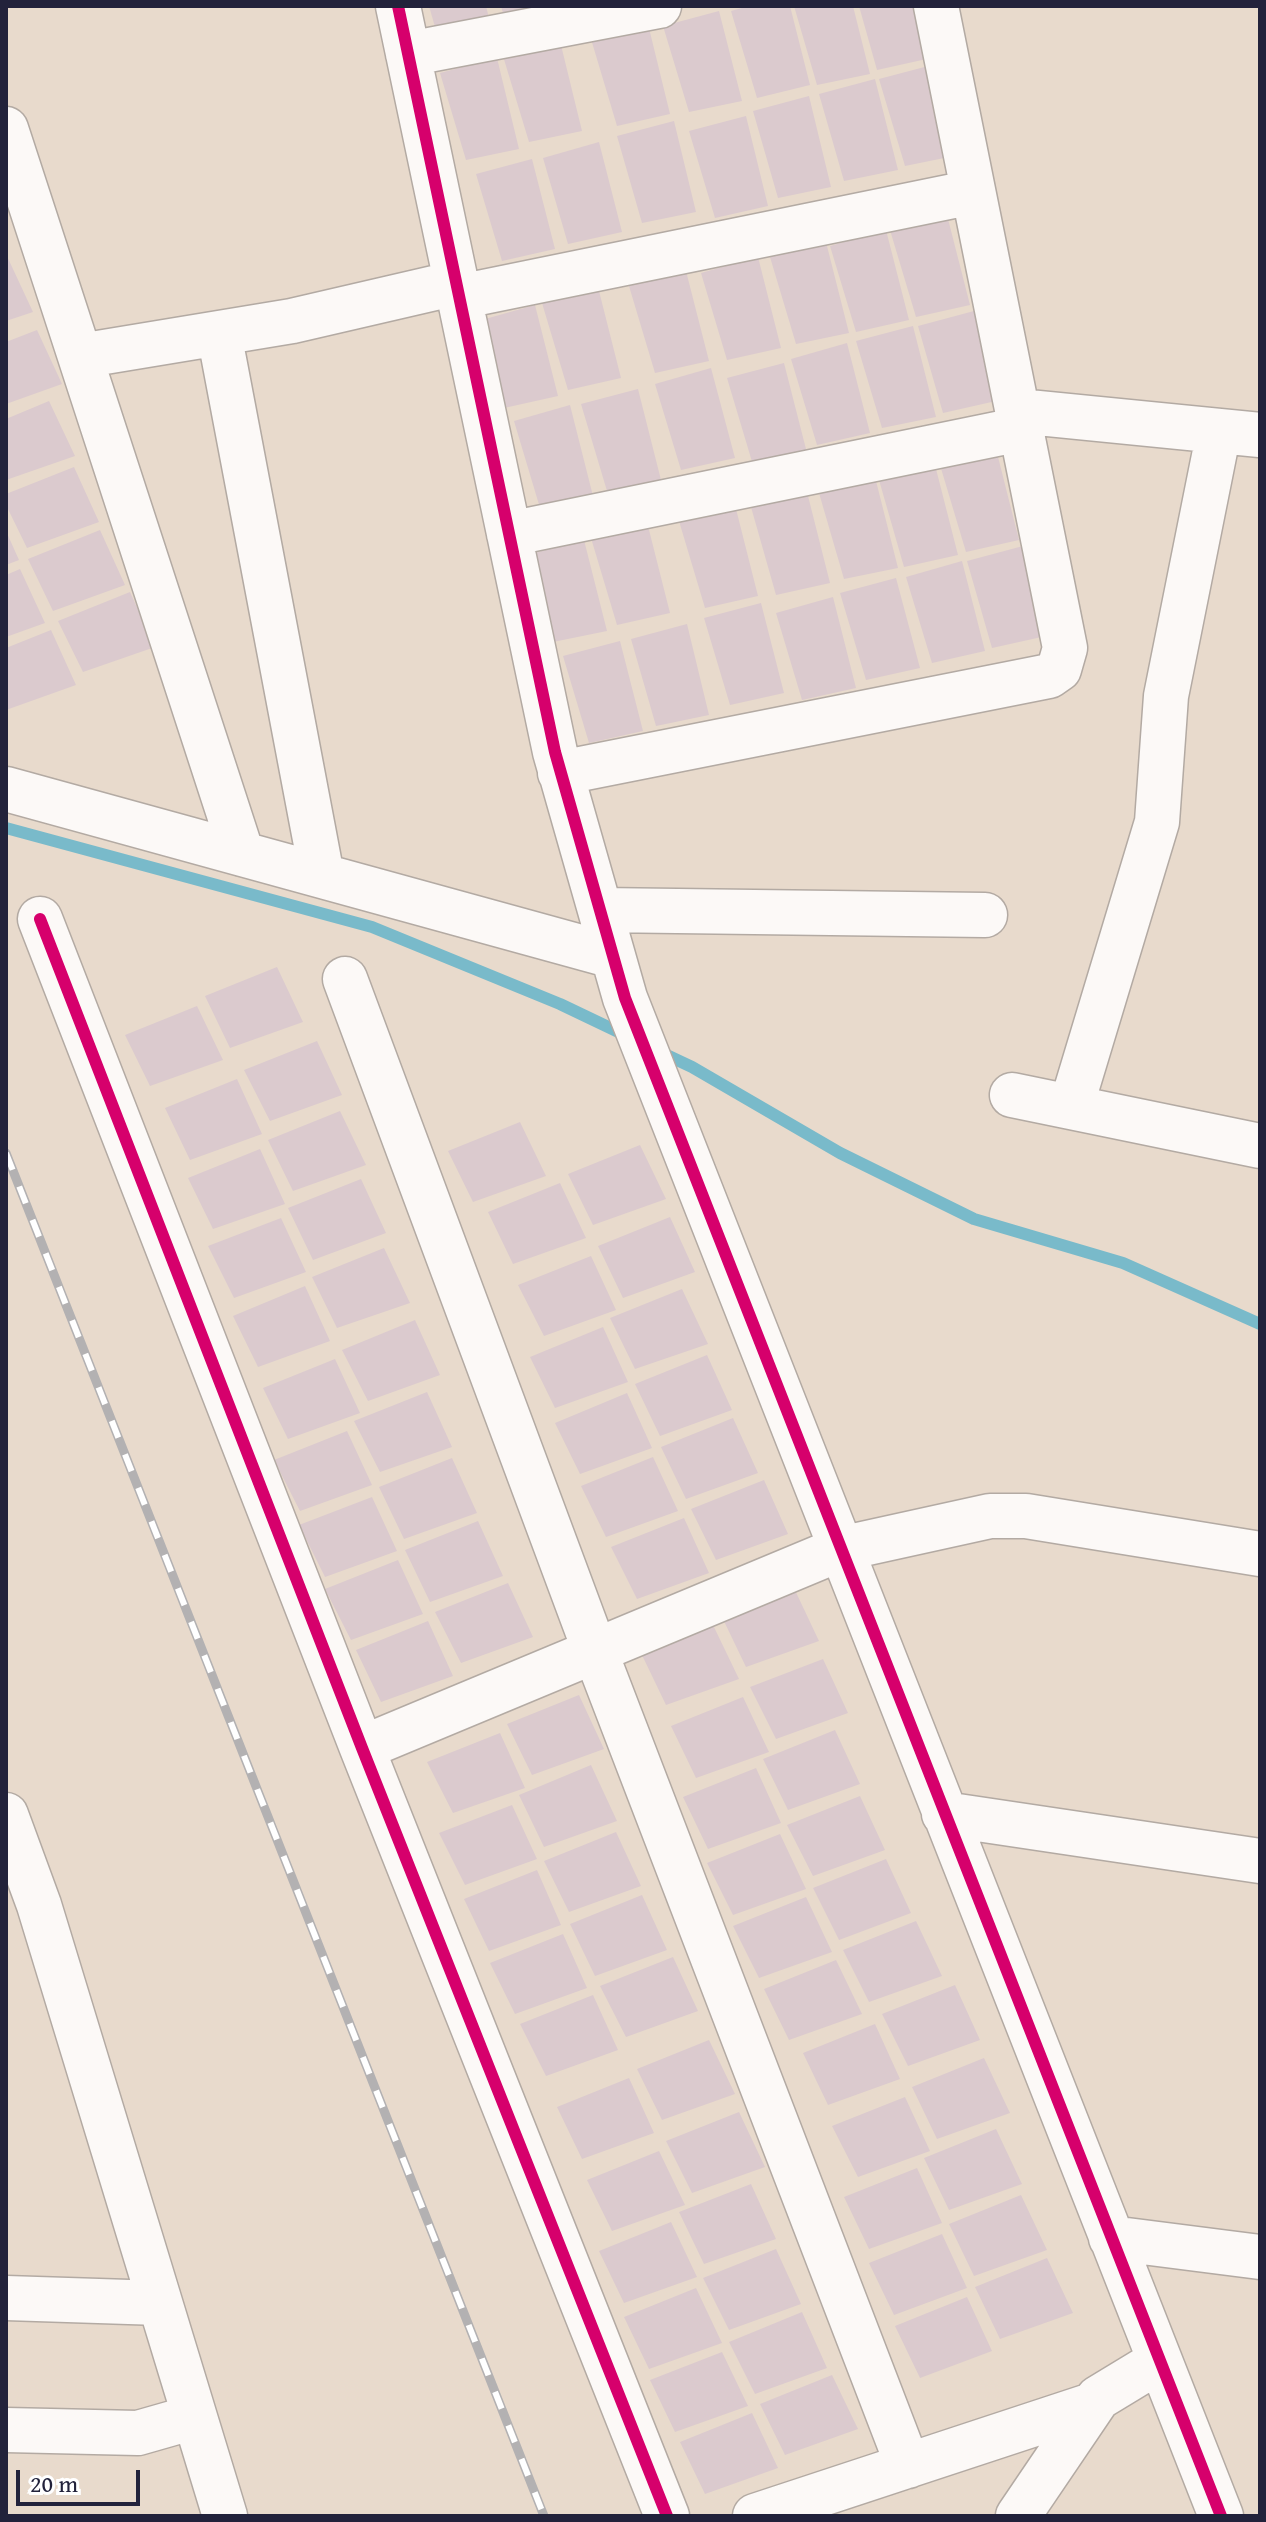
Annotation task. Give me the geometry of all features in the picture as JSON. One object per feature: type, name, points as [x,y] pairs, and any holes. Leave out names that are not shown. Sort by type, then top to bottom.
[{"type":"street","points":[[398,6],[560,773],[625,998],[1221,2516]]},
{"type":"street","points":[[408,54],[659,6]]},
{"type":"street","points":[[560,773],[1049,676],[1059,669],[1065,648],[936,6]]},
{"type":"street","points":[[6,129],[242,854]]},
{"type":"street","points":[[80,356],[292,321],[973,192]]},
{"type":"street","points":[[219,333],[322,876]]},
{"type":"street","points":[[509,534],[1020,420],[1240,433],[1166,696],[1157,822],[1071,1107]]},
{"type":"street","points":[[6,789],[613,956]]},
{"type":"street","points":[[600,910],[985,915]]},
{"type":"street","points":[[40,919],[362,1748],[667,2516]]},
{"type":"street","points":[[345,979],[595,1651],[908,2466]]},
{"type":"street","points":[[1012,1095],[1260,1146]]},
{"type":"street","points":[[362,1748],[840,1549],[1007,1514],[1260,1554]]},
{"type":"street","points":[[944,1814],[1260,1861]]},
{"type":"street","points":[[6,1815],[25,1924],[160,2303],[225,2516]]},
{"type":"street","points":[[1111,2238],[1260,2257]]},
{"type":"street","points":[[6,2298],[160,2303]]},
{"type":"street","points":[[1018,2516],[1092,2405],[1108,2390],[1159,2361]]},
{"type":"street","points":[[755,2516],[809,2507],[908,2466],[1092,2405]]},
{"type":"street","points":[[6,2430],[138,2433],[194,2417]]},
{"type":"building","points":[[429,6],[486,6],[490,22],[437,34]]},
{"type":"building","points":[[501,6],[547,6],[504,17]]},
{"type":"building","points":[[749,6],[790,6],[810,85],[757,98],[731,11]]},
{"type":"building","points":[[794,6],[853,6],[870,74],[817,85]]},
{"type":"building","points":[[859,6],[918,6],[931,58],[877,70]]},
{"type":"building","points":[[719,11],[742,101],[689,112],[663,26]]},
{"type":"building","points":[[648,24],[670,114],[617,126],[591,39]]},
{"type":"building","points":[[560,41],[582,131],[529,142],[503,56]]},
{"type":"building","points":[[497,58],[519,149],[466,160],[440,73]]},
{"type":"building","points":[[936,64],[959,155],[905,166],[879,79]]},
{"type":"building","points":[[875,79],[898,170],[844,181],[819,94]]},
{"type":"building","points":[[809,96],[831,187],[778,198],[753,111]]},
{"type":"building","points":[[746,116],[768,206],[715,218],[689,131]]},
{"type":"building","points":[[674,121],[696,212],[642,223],[617,136]]},
{"type":"building","points":[[599,142],[622,232],[568,244],[543,158]]},
{"type":"building","points":[[532,159],[555,249],[502,261],[476,174]]},
{"type":"building","points":[[947,215],[970,305],[916,317],[890,230]]},
{"type":"building","points":[[886,230],[909,320],[856,332],[830,246]]},
{"type":"building","points":[[826,242],[849,333],[796,344],[770,257]]},
{"type":"building","points":[[6,254],[33,312],[6,321]]},
{"type":"building","points":[[758,257],[781,348],[727,360],[701,273]]},
{"type":"building","points":[[686,271],[709,361],[655,373],[629,286]]},
{"type":"building","points":[[598,287],[621,378],[568,390],[542,303]]},
{"type":"building","points":[[535,305],[558,396],[504,408],[478,321]]},
{"type":"building","points":[[974,311],[996,401],[943,413],[918,326]]},
{"type":"building","points":[[913,326],[936,417],[882,428],[856,341]]},
{"type":"building","points":[[37,330],[62,384],[6,404],[6,342]]},
{"type":"building","points":[[847,343],[870,433],[817,445],[791,359]]},
{"type":"building","points":[[784,363],[807,453],[753,465],[727,378]]},
{"type":"building","points":[[711,368],[735,458],[681,470],[655,384]]},
{"type":"building","points":[[638,389],[661,480],[607,491],[581,404]]},
{"type":"building","points":[[49,401],[75,456],[6,480],[6,419]]},
{"type":"building","points":[[570,405],[593,496],[540,508],[514,421]]},
{"type":"building","points":[[996,449],[1019,540],[966,552],[940,465]]},
{"type":"building","points":[[935,465],[958,555],[904,567],[879,480]]},
{"type":"building","points":[[74,467],[99,522],[27,548],[6,505],[6,494]]},
{"type":"building","points":[[875,477],[898,568],[844,579],[819,493]]},
{"type":"building","points":[[807,492],[830,583],[776,595],[751,507]]},
{"type":"building","points":[[735,505],[758,596],[705,608],[679,521]]},
{"type":"building","points":[[647,522],[670,613],[617,625],[591,538]]},
{"type":"building","points":[[100,530],[125,585],[53,611],[28,559]]},
{"type":"building","points":[[6,531],[19,560],[6,565]]},
{"type":"building","points":[[584,540],[607,631],[553,642],[527,555]]},
{"type":"building","points":[[1023,546],[1046,636],[992,648],[967,561]]},
{"type":"building","points":[[962,561],[985,651],[932,663],[906,577]]},
{"type":"building","points":[[20,569],[45,623],[6,637],[6,575]]},
{"type":"building","points":[[896,578],[920,668],[866,680],[840,593]]},
{"type":"building","points":[[130,592],[155,647],[83,672],[58,621]]},
{"type":"building","points":[[833,597],[856,688],[802,700],[776,613]]},
{"type":"building","points":[[761,603],[784,693],[730,705],[704,618]]},
{"type":"building","points":[[687,624],[709,715],[656,726],[631,639]]},
{"type":"building","points":[[51,630],[76,685],[6,710],[6,648]]},
{"type":"building","points":[[620,641],[643,731],[589,743],[563,656]]},
{"type":"building","points":[[277,967],[303,1022],[230,1048],[205,996]]},
{"type":"building","points":[[197,1006],[223,1060],[150,1086],[125,1035]]},
{"type":"building","points":[[317,1041],[342,1095],[270,1121],[244,1070]]},
{"type":"building","points":[[237,1079],[262,1134],[190,1160],[165,1108]]},
{"type":"building","points":[[340,1111],[366,1165],[293,1191],[268,1140]]},
{"type":"building","points":[[520,1122],[546,1176],[473,1202],[448,1151]]},
{"type":"building","points":[[640,1145],[666,1199],[593,1225],[568,1174]]},
{"type":"building","points":[[260,1149],[285,1204],[213,1229],[188,1178]]},
{"type":"building","points":[[361,1179],[386,1233],[313,1260],[288,1208]]},
{"type":"building","points":[[560,1183],[586,1238],[513,1264],[488,1212]]},
{"type":"building","points":[[670,1217],[695,1272],[623,1298],[598,1246]]},
{"type":"building","points":[[281,1218],[306,1272],[234,1298],[208,1246]]},
{"type":"building","points":[[384,1248],[410,1303],[337,1328],[312,1277]]},
{"type":"building","points":[[591,1256],[616,1310],[544,1336],[518,1285]]},
{"type":"building","points":[[305,1286],[330,1341],[258,1367],[233,1316]]},
{"type":"building","points":[[682,1289],[708,1344],[635,1369],[610,1318]]},
{"type":"building","points":[[415,1320],[440,1375],[368,1401],[342,1350]]},
{"type":"building","points":[[603,1327],[628,1382],[555,1408],[530,1357]]},
{"type":"building","points":[[707,1355],[732,1410],[660,1436],[635,1384]]},
{"type":"building","points":[[335,1359],[360,1413],[288,1439],[263,1388]]},
{"type":"building","points":[[427,1392],[452,1447],[380,1472],[354,1421]]},
{"type":"building","points":[[627,1393],[652,1448],[580,1474],[555,1423]]},
{"type":"building","points":[[733,1418],[758,1473],[686,1499],[661,1447]]},
{"type":"building","points":[[347,1431],[372,1485],[300,1511],[274,1460]]},
{"type":"building","points":[[653,1457],[678,1511],[606,1537],[581,1486]]},
{"type":"building","points":[[452,1458],[477,1513],[404,1539],[379,1487]]},
{"type":"building","points":[[764,1480],[788,1534],[716,1560],[691,1509]]},
{"type":"building","points":[[372,1497],[397,1551],[325,1577],[299,1525]]},
{"type":"building","points":[[684,1518],[709,1573],[637,1599],[611,1547]]},
{"type":"building","points":[[478,1521],[503,1576],[430,1602],[405,1550]]},
{"type":"building","points":[[398,1560],[423,1614],[351,1640],[325,1589]]},
{"type":"building","points":[[508,1583],[533,1637],[461,1663],[435,1612]]},
{"type":"building","points":[[793,1586],[819,1641],[746,1667],[721,1615]]},
{"type":"building","points":[[428,1621],[453,1676],[381,1702],[356,1650]]},
{"type":"building","points":[[713,1625],[739,1679],[666,1705],[641,1653]]},
{"type":"building","points":[[823,1659],[848,1713],[776,1739],[750,1687]]},
{"type":"building","points":[[579,1695],[604,1749],[532,1775],[507,1724]]},
{"type":"building","points":[[743,1697],[769,1752],[696,1778],[671,1726]]},
{"type":"building","points":[[835,1730],[860,1784],[788,1810],[763,1759]]},
{"type":"building","points":[[500,1733],[525,1788],[453,1813],[427,1762]]},
{"type":"building","points":[[591,1765],[617,1821],[544,1847],[519,1795]]},
{"type":"building","points":[[756,1768],[781,1823],[708,1849],[683,1797]]},
{"type":"building","points":[[860,1796],[885,1850],[813,1876],[787,1825]]},
{"type":"building","points":[[512,1805],[537,1859],[465,1885],[439,1833]]},
{"type":"building","points":[[616,1832],[641,1886],[569,1912],[544,1861]]},
{"type":"building","points":[[780,1834],[806,1889],[733,1915],[707,1863]]},
{"type":"building","points":[[886,1859],[911,1913],[839,1940],[813,1888]]},
{"type":"building","points":[[537,1870],[561,1925],[489,1951],[464,1899]]},
{"type":"building","points":[[642,1895],[667,1950],[595,1976],[570,1924]]},
{"type":"building","points":[[806,1897],[832,1952],[759,1978],[733,1926]]},
{"type":"building","points":[[916,1921],[942,1976],[869,2002],[843,1950]]},
{"type":"building","points":[[563,1934],[587,1988],[515,2014],[490,1963]]},
{"type":"building","points":[[673,1957],[698,2011],[626,2037],[600,1986]]},
{"type":"building","points":[[836,1960],[862,2014],[789,2040],[764,1989]]},
{"type":"building","points":[[955,1985],[980,2040],[908,2066],[882,2014]]},
{"type":"building","points":[[593,1995],[618,2050],[546,2076],[520,2024]]},
{"type":"building","points":[[875,2024],[900,2079],[828,2105],[803,2053]]},
{"type":"building","points":[[709,2040],[735,2094],[662,2120],[637,2069]]},
{"type":"building","points":[[984,2058],[1010,2113],[937,2139],[912,2087]]},
{"type":"building","points":[[629,2078],[654,2133],[582,2159],[557,2107]]},
{"type":"building","points":[[905,2097],[930,2151],[858,2177],[832,2126]]},
{"type":"building","points":[[739,2112],[765,2167],[692,2193],[666,2141]]},
{"type":"building","points":[[996,2129],[1022,2184],[949,2210],[924,2158]]},
{"type":"building","points":[[659,2151],[685,2205],[612,2231],[587,2180]]},
{"type":"building","points":[[917,2168],[942,2223],[869,2249],[844,2197]]},
{"type":"building","points":[[751,2184],[776,2239],[704,2264],[679,2212]]},
{"type":"building","points":[[1021,2195],[1047,2250],[974,2276],[949,2224]]},
{"type":"building","points":[[671,2222],[697,2277],[624,2303],[599,2251]]},
{"type":"building","points":[[942,2234],[967,2288],[894,2315],[869,2263]]},
{"type":"building","points":[[776,2249],[801,2304],[729,2330],[703,2278]]},
{"type":"building","points":[[1047,2258],[1073,2313],[1000,2339],[975,2287]]},
{"type":"building","points":[[696,2288],[722,2343],[649,2369],[624,2317]]},
{"type":"building","points":[[967,2297],[992,2351],[920,2378],[895,2326]]},
{"type":"building","points":[[802,2312],[827,2368],[755,2394],[729,2342]]},
{"type":"building","points":[[722,2352],[748,2406],[675,2432],[650,2380]]},
{"type":"building","points":[[832,2375],[858,2429],[785,2455],[760,2404]]},
{"type":"building","points":[[752,2413],[778,2468],[705,2494],[680,2442]]},
{"type":"waterway","points":[[6,828],[372,927],[560,1004],[627,1036]]},
{"type":"waterway","points":[[658,1051],[692,1067],[840,1153],[974,1219],[1123,1263],[1260,1324]]},
{"type":"railway","points":[[6,1153],[544,2516]]},
{"type":"cycle path","points":[[398,6],[555,752],[625,998],[1221,2516]]},
{"type":"cycle path","points":[[40,919],[362,1748],[667,2516]]}]
